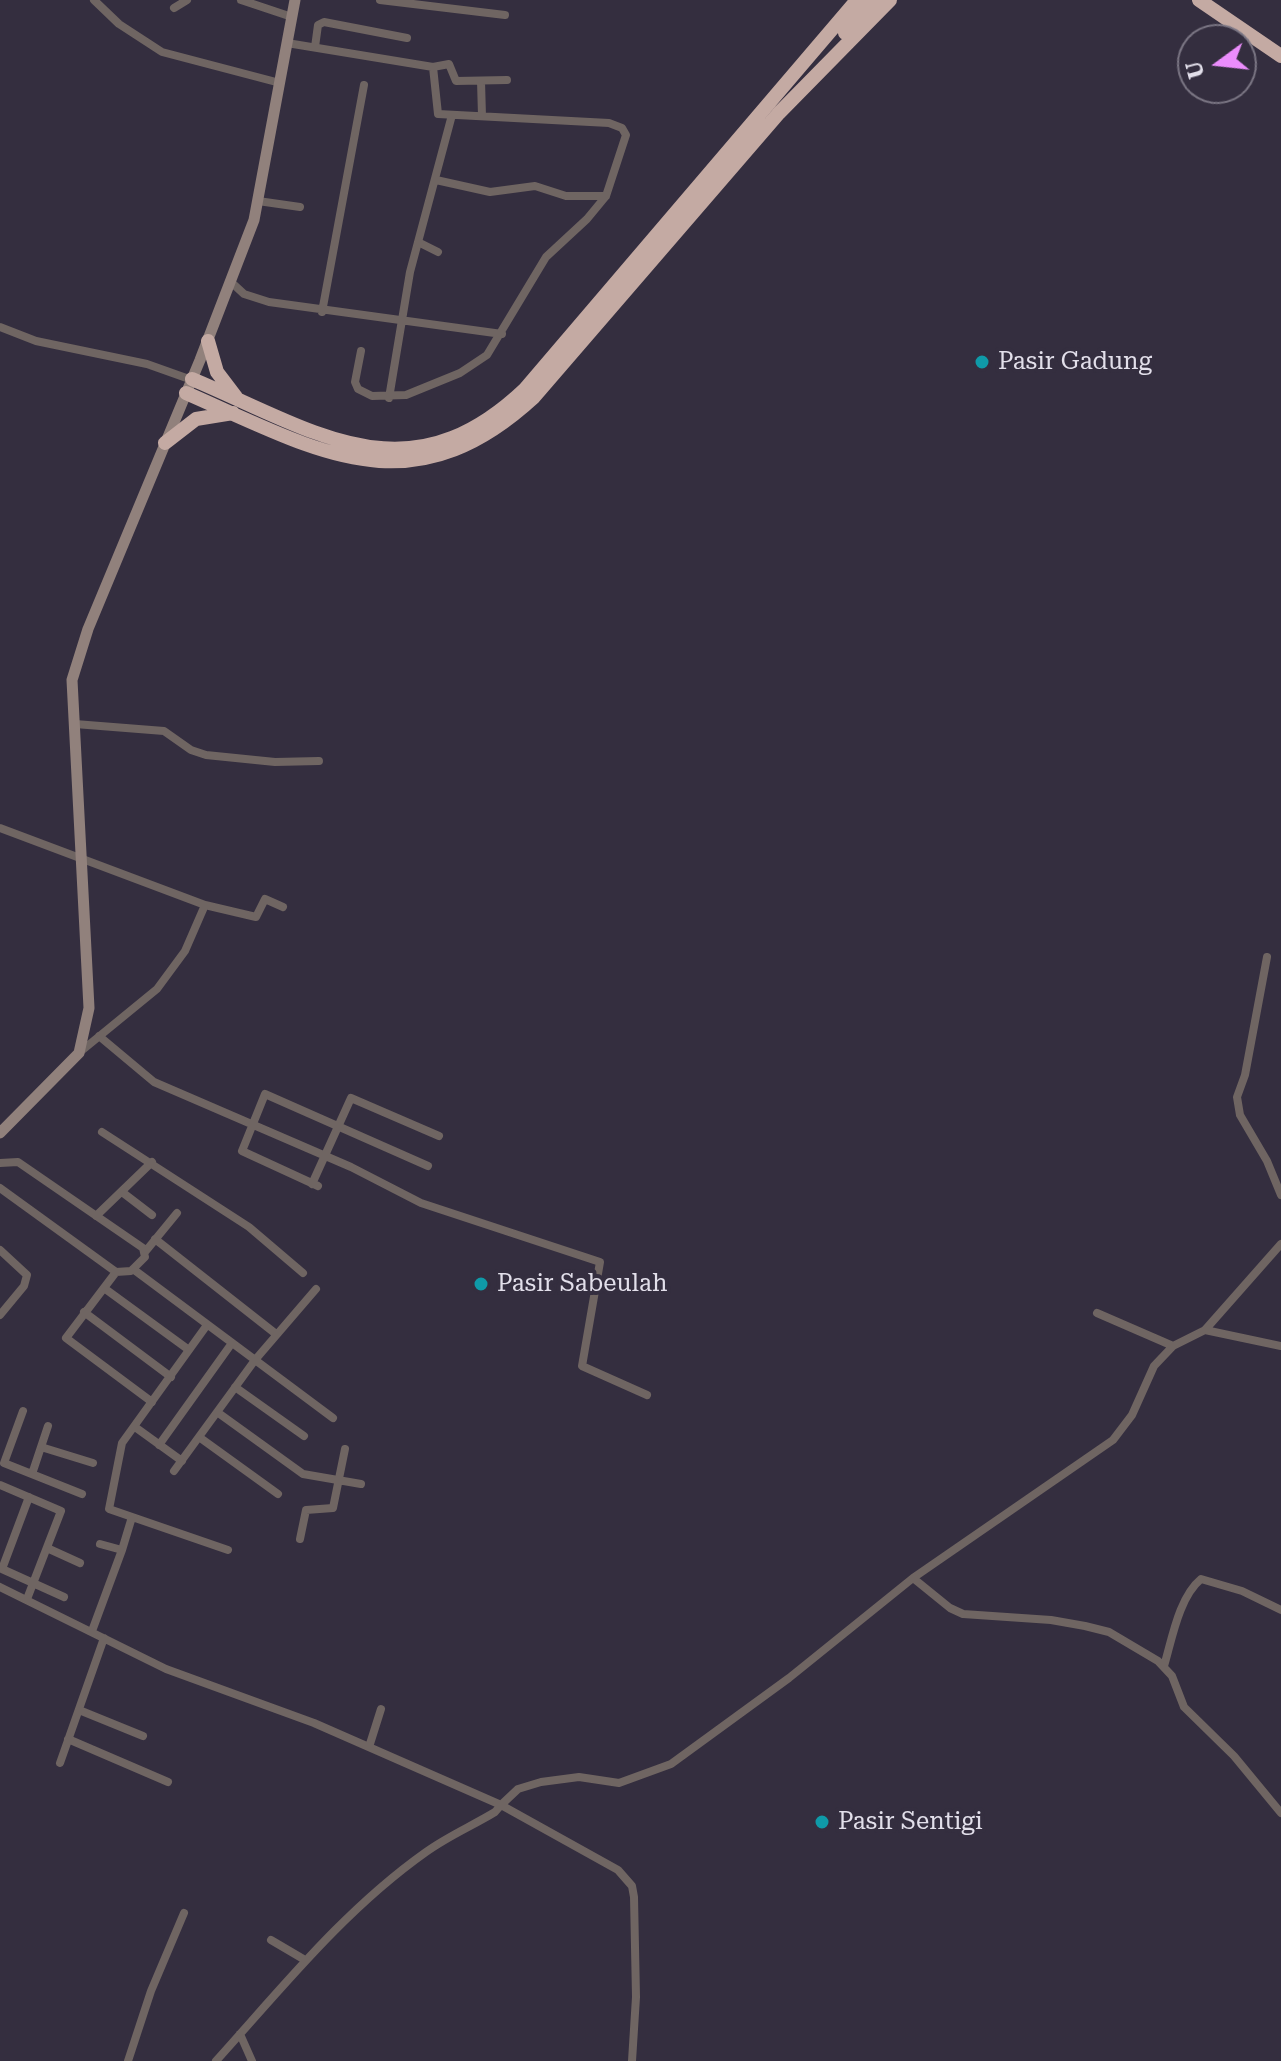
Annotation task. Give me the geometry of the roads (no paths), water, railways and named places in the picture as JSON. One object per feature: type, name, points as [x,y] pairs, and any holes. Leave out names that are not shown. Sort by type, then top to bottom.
[{"type":"highway","points":[[773,108],[845,0]]},
{"type":"highway","points":[[190,384],[233,413],[321,452],[377,463],[436,455],[489,433],[534,397],[773,108],[857,0]]},
{"type":"highway","points":[[190,384],[237,398],[326,436],[379,450],[408,450],[461,436],[504,410],[525,389],[773,108],[873,0]]},
{"type":"highway","points":[[773,108],[890,0]]},
{"type":"highway","points":[[1199,0],[1281,56]]},
{"type":"highway","points":[[208,341],[217,372],[237,398]]},
{"type":"highway","points":[[165,443],[196,419],[233,413]]},
{"type":"street","points":[[94,0],[119,24],[162,52],[280,83]]},
{"type":"street","points":[[174,8],[187,0]]},
{"type":"street","points":[[241,0],[292,17]]},
{"type":"street","points":[[79,1053],[89,1008],[72,680],[88,629],[231,282],[258,201],[295,0]]},
{"type":"street","points":[[380,0],[505,15]]},
{"type":"street","points":[[464,10],[465,0]]},
{"type":"street","points":[[315,47],[318,25],[324,22],[407,38]]},
{"type":"street","points":[[287,43],[433,67],[449,64],[456,81],[507,80]]},
{"type":"street","points":[[361,351],[355,382],[358,389],[389,398],[419,391],[471,367],[487,355],[546,257],[587,219],[606,196],[626,143],[622,128],[609,123],[452,115],[436,111],[433,67]]},
{"type":"street","points":[[481,81],[482,116]]},
{"type":"street","points":[[322,312],[364,85]]},
{"type":"street","points":[[389,398],[418,242],[452,115]]},
{"type":"street","points":[[436,180],[490,192],[535,186],[566,196],[606,196]]},
{"type":"street","points":[[258,201],[300,207]]},
{"type":"street","points":[[418,242],[438,252]]},
{"type":"street","points":[[231,282],[253,298],[322,312],[502,334]]},
{"type":"street","points":[[0,327],[36,341],[147,364],[190,384]]},
{"type":"street","points":[[75,724],[164,731],[191,750],[206,755],[275,762],[319,761]]},
{"type":"street","points":[[0,828],[205,905],[256,917],[265,899],[283,907]]},
{"type":"street","points":[[0,1133],[79,1053],[157,989],[185,951],[205,905]]},
{"type":"street","points":[[1267,957],[1245,1075],[1237,1097],[1240,1115],[1267,1161],[1281,1195]]},
{"type":"street","points":[[99,1036],[154,1082],[325,1155],[421,1203],[600,1262],[582,1366],[647,1395]]},
{"type":"street","points":[[428,1166],[338,1126],[265,1094],[242,1151],[315,1185],[325,1155],[338,1126],[351,1098],[439,1136]]},
{"type":"street","points":[[102,1132],[249,1227],[303,1273]]},
{"type":"street","points":[[0,1163],[18,1162],[145,1252]]},
{"type":"street","points":[[96,1216],[152,1162]]},
{"type":"street","points":[[0,1188],[116,1272]]},
{"type":"street","points":[[122,1192],[152,1215]]},
{"type":"street","points":[[152,1402],[66,1338],[116,1272],[133,1269],[177,1213]]},
{"type":"street","points":[[155,1239],[276,1334]]},
{"type":"street","points":[[216,2061],[305,1960],[423,1854],[495,1812],[518,1789],[541,1782],[579,1777],[619,1783],[671,1764],[789,1678],[913,1578],[1113,1440],[1132,1415],[1154,1366],[1173,1346],[1205,1330],[1281,1244]]},
{"type":"street","points":[[0,1250],[27,1275],[24,1286],[0,1315]]},
{"type":"street","points":[[133,1269],[333,1418]]},
{"type":"street","points":[[104,1288],[189,1350]]},
{"type":"street","points":[[174,1471],[255,1360],[316,1289]]},
{"type":"street","points":[[84,1312],[171,1377]]},
{"type":"street","points":[[1097,1313],[1173,1346]]},
{"type":"street","points":[[207,1325],[119,1452],[109,1509],[228,1550]]},
{"type":"street","points":[[1205,1330],[1281,1346]]},
{"type":"street","points":[[159,1445],[232,1343]]},
{"type":"street","points":[[235,1387],[304,1436]]},
{"type":"street","points":[[23,1411],[4,1463],[82,1494]]},
{"type":"street","points":[[217,1412],[303,1474],[361,1484]]},
{"type":"street","points":[[32,1474],[48,1426]]},
{"type":"street","points":[[135,1427],[182,1461]]},
{"type":"street","points":[[199,1437],[278,1494]]},
{"type":"street","points":[[0,1439],[11,1443]]},
{"type":"street","points":[[41,1447],[93,1463]]},
{"type":"street","points":[[300,1539],[305,1511],[310,1507],[329,1511],[333,1508],[345,1449]]},
{"type":"street","points":[[0,1485],[61,1511],[27,1599]]},
{"type":"street","points":[[29,1497],[2,1569],[64,1597]]},
{"type":"street","points":[[92,1631],[132,1517]]},
{"type":"street","points":[[100,1544],[122,1550]]},
{"type":"street","points":[[47,1548],[80,1563]]},
{"type":"street","points":[[913,1578],[963,1614],[1051,1620],[1109,1632],[1164,1666],[1176,1683],[1184,1707],[1234,1756],[1281,1813]]},
{"type":"street","points":[[1164,1666],[1177,1620],[1193,1586],[1201,1579],[1242,1591],[1281,1610]]},
{"type":"street","points":[[0,1587],[166,1669],[369,1747],[501,1805],[618,1870],[632,1886],[636,1997],[632,2061]]},
{"type":"street","points":[[60,1763],[104,1638]]},
{"type":"street","points":[[369,1747],[381,1709]]},
{"type":"street","points":[[79,1710],[143,1736]]},
{"type":"street","points":[[68,1739],[168,1782]]},
{"type":"street","points":[[128,2061],[151,1991],[184,1913]]},
{"type":"street","points":[[271,1940],[305,1960]]},
{"type":"street","points":[[240,2034],[252,2061]]},
{"type":"place","name":"Pasir Gadung","points":[[982,362]]},
{"type":"place","name":"Pasir Sabeulah","points":[[481,1284]]},
{"type":"place","name":"Pasir Sentigi","points":[[822,1822]]}]
